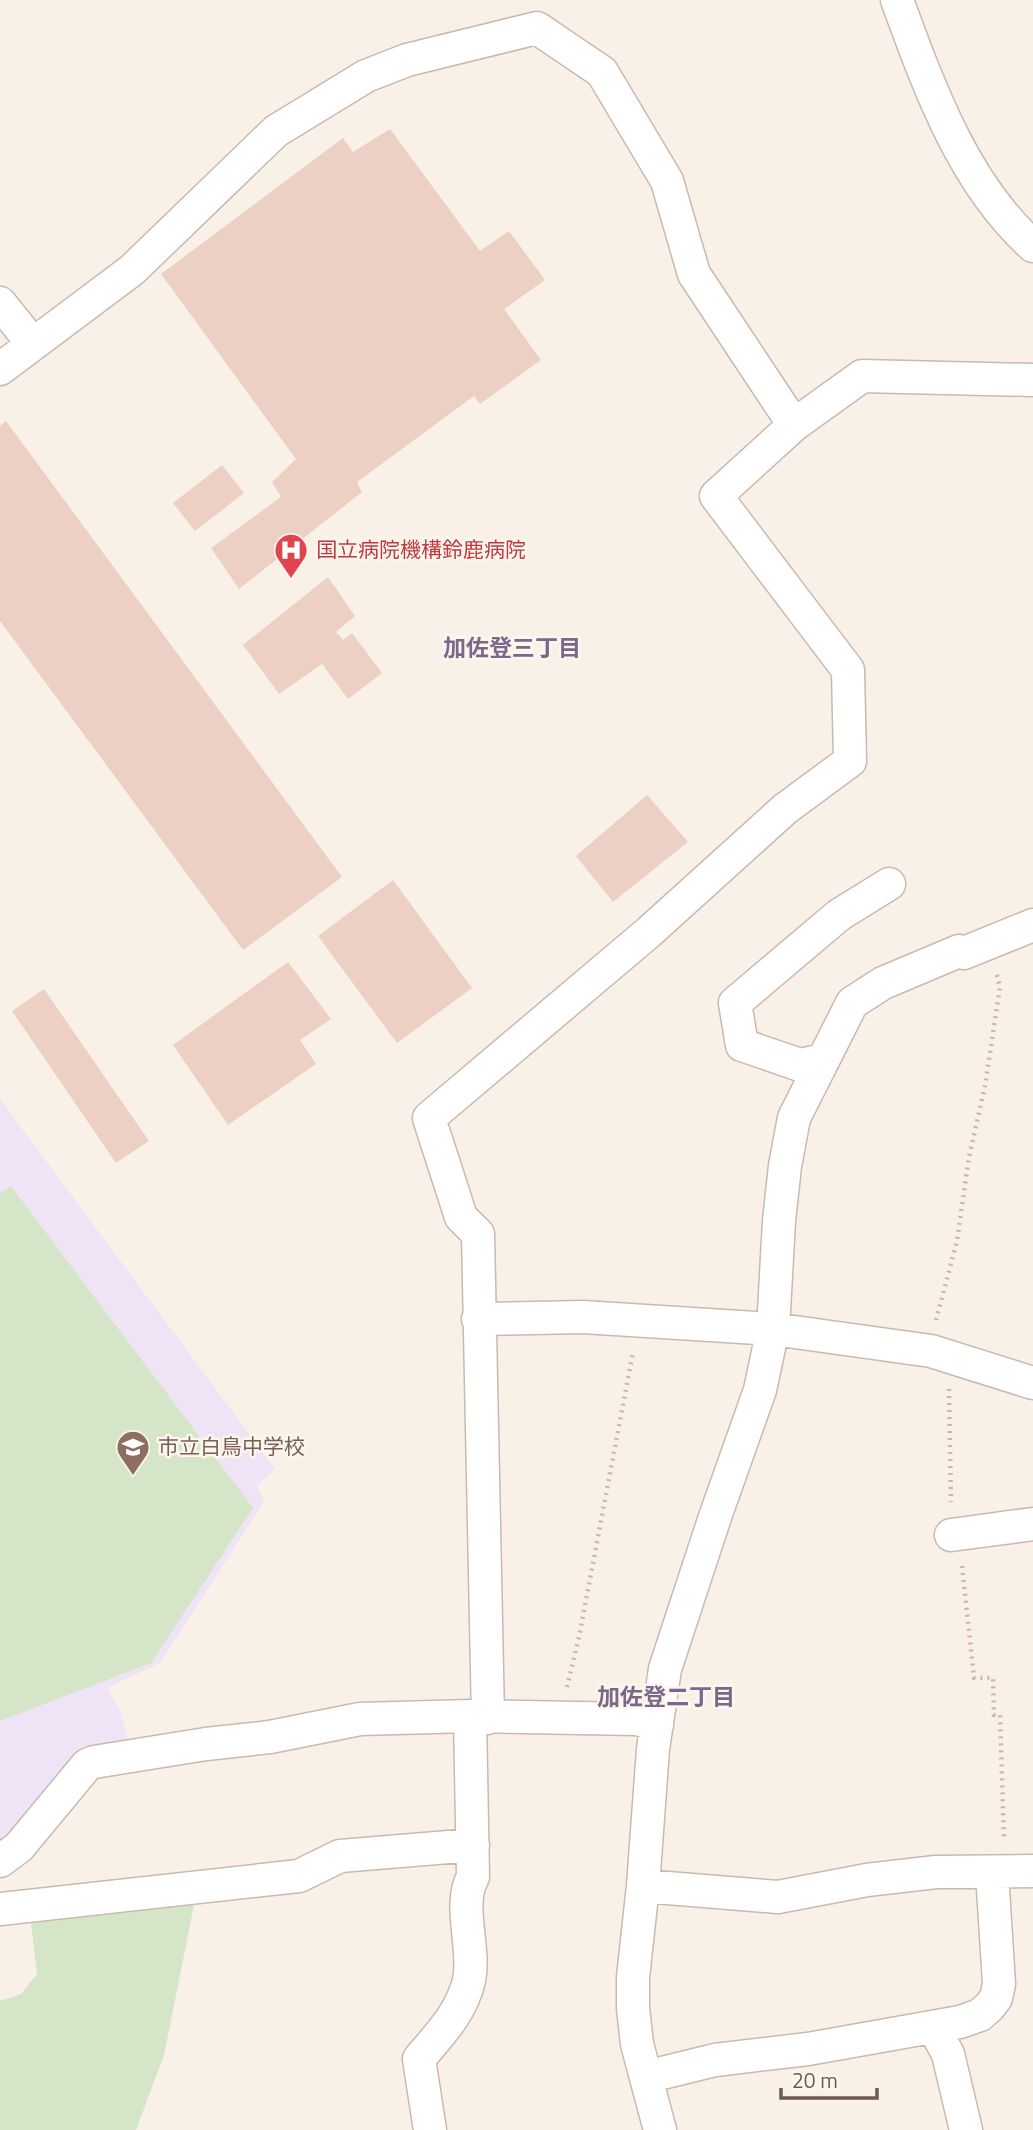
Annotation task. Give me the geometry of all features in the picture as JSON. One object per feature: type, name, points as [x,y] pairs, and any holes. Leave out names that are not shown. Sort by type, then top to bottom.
[{"type":"street","points":[[897,0],[928,83],[971,169],[1011,226],[1033,246]]},
{"type":"street","points":[[0,369],[132,270],[276,131],[366,76],[407,60],[537,28],[601,72],[667,181],[694,274],[794,425]]},
{"type":"street","points":[[0,303],[33,344]]},
{"type":"street","points":[[430,2130],[419,2059],[454,2017],[469,1980],[471,1948],[466,1903],[468,1885],[473,1877],[485,1516],[478,1319],[478,1234],[461,1217],[429,1118],[649,932],[785,809],[850,761],[848,670],[716,496],[794,425],[862,376],[1033,380]]},
{"type":"street","points":[[822,1060],[800,1065],[742,1045],[735,1003],[839,915],[889,884]]},
{"type":"street","points":[[660,2130],[637,2044],[633,1998],[653,1749],[665,1669],[760,1390],[774,1329],[775,1280],[785,1166],[794,1118],[852,1003],[883,983],[959,951],[964,953],[1033,925]]},
{"type":"street","points":[[478,1319],[583,1317],[774,1329],[940,1354],[1033,1383]]},
{"type":"street","points":[[955,1534],[1033,1524]]},
{"type":"street","points":[[0,1861],[19,1847],[87,1765],[94,1762],[270,1737],[360,1719],[479,1717],[637,1720],[657,1726]]},
{"type":"street","points":[[0,1909],[299,1876],[340,1856],[473,1845]]},
{"type":"street","points":[[643,1886],[778,1897],[881,1878],[936,1872],[1010,1872],[996,1998],[980,2015],[934,2028],[808,2049],[715,2060],[646,2077]]},
{"type":"street","points":[[934,2028],[948,2054],[966,2130]]},
{"type":"path","points":[[988,944],[1000,987],[985,1086],[969,1157],[957,1241],[932,1334],[940,1354],[952,1463],[955,1534],[974,1678],[993,1678],[994,1716],[1000,1715],[1010,1872]]},
{"type":"path","points":[[559,1719],[579,1637],[639,1320]]},
{"type":"shaded area","name":"市立白鳥中学校","points":[[0,1099],[275,1469],[257,1485],[264,1502],[160,1663],[107,1688],[120,1711],[130,1747],[0,1849]]},
{"type":"green space","name":"市立白鳥中学校","points":[[11,1186],[253,1508],[151,1663],[0,1721],[0,1194]]},
{"type":"green space","points":[[194,1905],[164,2055],[136,2130],[0,2130],[0,2001],[21,1994],[37,1974],[31,1923]]},
{"type":"building","points":[[390,129],[480,251],[509,231],[545,280],[504,309],[541,360],[480,404],[474,396],[357,482],[362,492],[239,589],[211,548],[281,497],[272,482],[296,459],[161,274],[343,138],[353,152]]},
{"type":"building","points":[[6,421],[342,877],[243,950],[0,621],[0,426]]},
{"type":"building","points":[[222,465],[244,493],[195,531],[173,503]]},
{"type":"building","points":[[328,577],[355,616],[336,632],[343,640],[352,633],[382,673],[348,699],[322,664],[279,694],[243,645]]},
{"type":"building","points":[[647,795],[688,842],[613,902],[576,856]]},
{"type":"building","points":[[393,880],[472,988],[397,1043],[318,936]]},
{"type":"building","points":[[288,962],[331,1019],[300,1040],[316,1064],[228,1125],[173,1045]]},
{"type":"building","points":[[44,989],[149,1141],[116,1163],[12,1011]]},
{"type":"place","name":"国立病院機構鈴鹿病院","points":[[291,580]]},
{"type":"place","name":"市立白鳥中学校","points":[[133,1477]]},
{"type":"district","name":"加佐登三丁目","points":[[512,648]]},
{"type":"district","name":"加佐登二丁目","points":[[666,1697]]}]
